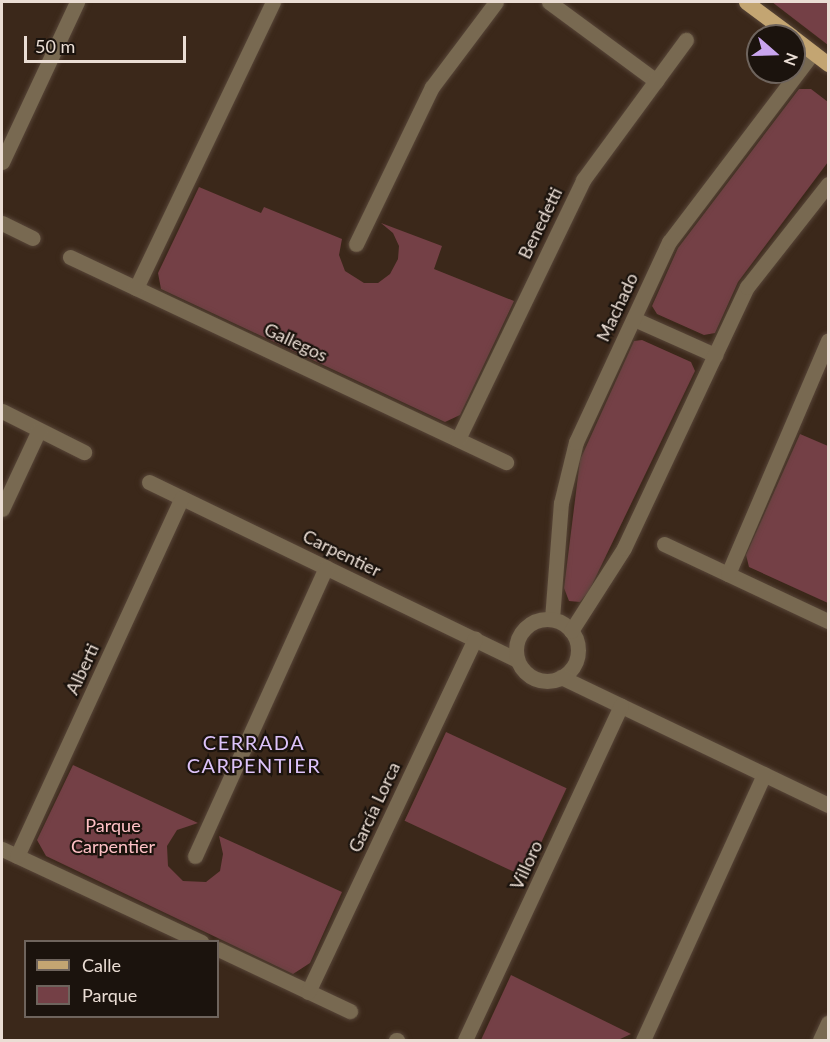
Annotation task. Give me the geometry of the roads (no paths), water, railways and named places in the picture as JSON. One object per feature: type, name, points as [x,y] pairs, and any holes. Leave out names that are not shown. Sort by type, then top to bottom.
[{"type":"main road","points":[[746,2],[776,24]]},
{"type":"main road","points":[[806,47],[828,64]]},
{"type":"street","points":[[2,162],[77,2]]},
{"type":"street","points":[[136,288],[273,2]]},
{"type":"street","points":[[356,244],[432,87],[496,2]]},
{"type":"street","points":[[549,2],[656,81]]},
{"type":"street","name":"Benedetti","points":[[458,439],[582,180],[686,40]]},
{"type":"street","name":"Machado","points":[[552,619],[561,503],[576,442],[669,242],[813,52]]},
{"type":"street","points":[[571,631],[624,548],[747,287],[828,184]]},
{"type":"street","points":[[2,223],[33,238]]},
{"type":"street","name":"Gallegos","points":[[70,257],[506,462]]},
{"type":"street","points":[[634,319],[715,355]]},
{"type":"street","points":[[728,574],[828,341]]},
{"type":"street","points":[[2,411],[84,452]]},
{"type":"street","points":[[2,509],[39,430]]},
{"type":"street","name":"Carpentier","points":[[149,482],[518,660]]},
{"type":"street","name":"Alberti","points":[[17,856],[182,498]]},
{"type":"street","points":[[664,544],[828,621]]},
{"type":"street","points":[[195,856],[326,567]]},
{"type":"street","points":[[561,677],[575,662],[576,640],[571,631],[552,619],[534,623],[519,635],[518,660],[522,670],[540,680],[561,677],[828,805]]},
{"type":"street","name":"García Lorca","points":[[308,992],[475,638]]},
{"type":"street","name":"Villoro","points":[[465,1041],[621,706]]},
{"type":"street","points":[[643,1041],[764,774]]},
{"type":"street","points":[[2,849],[197,940]]},
{"type":"street","points":[[219,949],[350,1011]]},
{"type":"street","points":[[820,1041],[828,1023]]},
{"type":"district","name":"CERRADA CARPENTIER","points":[[254,754]]},
{"type":"park label","name":"Parque Carpentier","points":[[113,836]]}]
